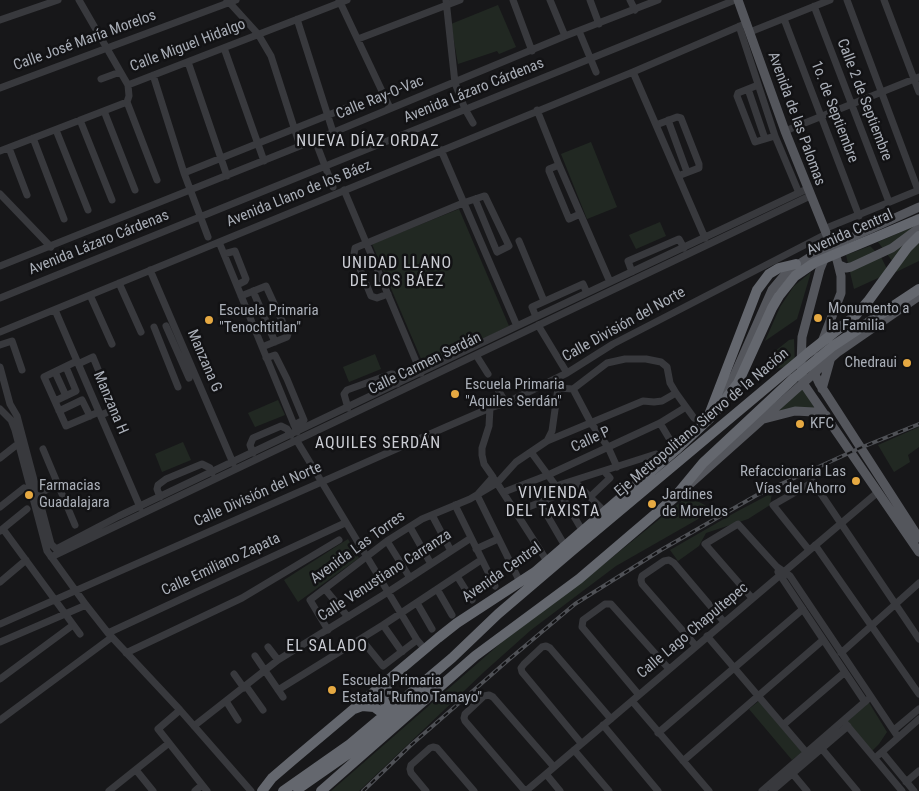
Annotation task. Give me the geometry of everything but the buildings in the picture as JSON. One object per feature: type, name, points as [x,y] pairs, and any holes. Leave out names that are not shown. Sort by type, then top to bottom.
[{"type":"highway","name":"Avenida Central","points":[[262,791],[272,778],[390,676],[421,644],[457,623],[569,548],[582,530],[676,450],[697,422],[718,409],[738,383],[779,296],[795,276],[814,263],[919,219]]},
{"type":"highway","name":"Eje Metropolitano Siervo de la Nación","points":[[283,791],[350,744],[452,658],[569,548],[855,316],[907,248],[919,236]]},
{"type":"highway","points":[[737,344],[768,282],[780,272],[796,264]]},
{"type":"highway","points":[[569,548],[688,447],[698,436],[709,417],[757,290],[763,281],[779,268],[796,264]]},
{"type":"highway","points":[[321,791],[475,656],[579,579],[681,492],[702,463],[759,416],[794,378],[833,346],[919,289]]},
{"type":"highway","points":[[295,791],[354,750],[491,636],[549,601]]},
{"type":"highway","points":[[390,676],[383,695],[387,707],[398,712],[413,710]]},
{"type":"highway","points":[[352,709],[369,706],[381,712],[384,717],[384,728],[377,742]]},
{"type":"main road","name":"Avenida de las Palomas","points":[[736,0],[785,131],[805,193],[832,246],[842,284],[841,293],[837,300]]},
{"type":"main road","points":[[697,422],[705,416],[727,388],[772,290],[788,271],[796,264],[815,254],[919,208]]},
{"type":"main road","points":[[838,266],[851,267],[892,248],[919,228]]},
{"type":"main road","points":[[832,246],[824,258],[820,269],[802,338],[801,364],[804,382],[919,552]]},
{"type":"main road","points":[[815,254],[829,262],[834,272],[837,300],[814,372],[821,386],[919,538]]},
{"type":"main road","points":[[759,416],[804,382],[832,357],[919,296]]},
{"type":"main road","points":[[734,376],[735,362],[749,328],[749,321]]},
{"type":"main road","points":[[802,338],[809,349],[818,355],[832,357]]},
{"type":"main road","points":[[809,391],[821,386],[832,357]]},
{"type":"main road","points":[[759,416],[795,411],[826,415]]},
{"type":"street","points":[[0,20],[58,0]]},
{"type":"street","points":[[79,0],[128,85]]},
{"type":"street","points":[[358,39],[446,3],[460,0]]},
{"type":"street","points":[[513,0],[532,51]]},
{"type":"street","points":[[550,0],[565,36]]},
{"type":"street","points":[[590,0],[600,24]]},
{"type":"street","points":[[630,0],[635,10]]},
{"type":"street","name":"Calle Ray-O-Vac","points":[[0,266],[190,191],[390,108],[456,83],[565,36],[658,0]]},
{"type":"street","name":"Avenida Lázaro Cárdenas","points":[[0,298],[736,0]]},
{"type":"street","name":"Avenida Llano de los Báez","points":[[0,332],[537,110],[745,27],[784,19],[830,0]]},
{"type":"street","points":[[847,0],[919,190]]},
{"type":"street","points":[[884,0],[916,78],[919,92]]},
{"type":"street","points":[[231,1],[258,34],[271,56],[300,146]]},
{"type":"street","name":"Calle José María Morelos","points":[[0,88],[231,1]]},
{"type":"street","points":[[342,1],[390,108]]},
{"type":"street","name":"Calle Miguel Hidalgo","points":[[127,102],[129,96],[128,85],[342,1]]},
{"type":"street","points":[[446,3],[456,83],[472,123]]},
{"type":"street","name":"Calle 2 de Septiembre","points":[[814,6],[889,202]]},
{"type":"street","points":[[297,19],[333,132]]},
{"type":"street","name":"1o. de Septiembre","points":[[784,19],[859,216]]},
{"type":"street","name":"Avenida de las Palomas","points":[[745,27],[758,85],[776,136],[805,193]]},
{"type":"street","points":[[579,31],[596,72]]},
{"type":"street","points":[[224,48],[264,161]]},
{"type":"street","points":[[188,62],[227,176]]},
{"type":"street","points":[[101,79],[120,72]]},
{"type":"street","points":[[633,72],[705,238]]},
{"type":"street","points":[[153,75],[190,191],[208,237]]},
{"type":"street","points":[[785,131],[916,78]]},
{"type":"street","points":[[758,85],[738,93],[737,96],[754,141],[776,136]]},
{"type":"street","points":[[748,89],[765,139]]},
{"type":"street","points":[[0,151],[127,102],[157,180]]},
{"type":"street","points":[[184,173],[346,108]]},
{"type":"street","points":[[537,110],[610,282]]},
{"type":"street","points":[[104,111],[135,190]]},
{"type":"street","points":[[656,125],[677,117],[681,118],[699,168],[678,176]]},
{"type":"street","points":[[80,120],[112,200]]},
{"type":"street","points":[[668,120],[688,172]]},
{"type":"street","points":[[56,130],[88,210]]},
{"type":"street","points":[[33,138],[64,219]]},
{"type":"street","points":[[315,140],[333,186]]},
{"type":"street","points":[[9,148],[27,195]]},
{"type":"street","points":[[441,150],[517,326]]},
{"type":"street","points":[[559,165],[549,171],[569,219],[580,214]]},
{"type":"street","points":[[344,190],[421,373]]},
{"type":"street","name":"Calle División del Norte","points":[[0,624],[490,408],[506,403],[567,373],[613,344],[825,232],[919,190]]},
{"type":"street","name":"Calle Carmen Serdán","points":[[730,226],[805,193]]},
{"type":"street","name":"Calle Carmen Serdán","points":[[38,494],[52,547],[56,549],[233,463],[294,431],[348,408],[517,326],[537,321],[805,193]]},
{"type":"street","points":[[0,194],[51,247]]},
{"type":"street","points":[[388,294],[377,298],[371,296],[354,254],[355,248],[463,203],[475,199],[486,196],[508,246],[496,252],[475,199]]},
{"type":"street","name":"Calle Carmen Serdán","points":[[51,557],[476,355],[587,293],[765,210],[705,238]]},
{"type":"street","points":[[632,272],[628,261],[679,239],[684,248]]},
{"type":"street","points":[[519,241],[544,301]]},
{"type":"street","points":[[219,242],[294,431]]},
{"type":"street","points":[[224,254],[235,251],[246,279],[246,281],[237,285]]},
{"type":"street","name":"Manzana G","points":[[150,270],[169,325],[233,463]]},
{"type":"street","points":[[119,283],[141,332]]},
{"type":"street","points":[[567,373],[537,321],[532,307],[583,284],[587,293]]},
{"type":"street","points":[[241,296],[264,286],[267,288],[288,334],[286,337],[262,347]]},
{"type":"street","points":[[253,291],[275,342]]},
{"type":"street","points":[[90,295],[112,344]]},
{"type":"street","name":"Manzana H","points":[[55,310],[140,507]]},
{"type":"street","points":[[169,325],[154,329],[178,385],[192,376]]},
{"type":"street","points":[[0,345],[12,341],[22,370]]},
{"type":"street","points":[[266,358],[275,355],[304,420],[294,431]]},
{"type":"street","points":[[476,355],[488,374]]},
{"type":"street","points":[[93,357],[116,411],[90,416],[66,426],[44,377],[78,362],[93,357]]},
{"type":"street","points":[[550,381],[558,388],[573,389],[607,364],[625,359],[646,359],[661,362],[667,367],[670,383],[676,393],[697,422]]},
{"type":"street","points":[[0,367],[10,404],[17,416],[38,494],[58,484]]},
{"type":"street","points":[[55,401],[76,391],[66,367]]},
{"type":"street","points":[[55,372],[66,396]]},
{"type":"street","points":[[348,408],[344,394],[346,390],[391,374],[393,374],[397,384]]},
{"type":"street","points":[[494,383],[506,403]]},
{"type":"street","points":[[547,441],[552,431],[558,388]]},
{"type":"street","points":[[573,389],[591,424],[608,447],[617,466]]},
{"type":"street","name":"Avenida Las Torres","points":[[328,630],[310,600],[387,541],[422,519],[498,483],[516,462],[547,441],[643,401],[662,401],[676,393]]},
{"type":"street","points":[[59,411],[82,400],[90,416]]},
{"type":"street","name":"Calle P","points":[[504,492],[548,475],[660,424],[686,407]]},
{"type":"street","points":[[490,408],[489,426],[482,455],[484,464],[504,492],[547,562]]},
{"type":"street","points":[[0,409],[11,420],[19,443],[47,551],[110,635],[180,710],[251,791]]},
{"type":"street","points":[[660,424],[676,450]]},
{"type":"street","points":[[253,453],[250,445],[253,438],[281,426],[294,431]]},
{"type":"street","points":[[297,441],[345,523],[421,644],[402,652],[383,666],[360,639]]},
{"type":"street","points":[[0,458],[19,443]]},
{"type":"street","points":[[43,449],[75,525]]},
{"type":"street","points":[[531,452],[556,486],[582,530]]},
{"type":"street","points":[[556,486],[656,454]]},
{"type":"street","points":[[160,497],[158,485],[166,479],[202,464],[210,468],[212,473]]},
{"type":"street","points":[[590,497],[610,478],[604,471]]},
{"type":"street","points":[[492,476],[476,495],[520,582]]},
{"type":"street","points":[[574,481],[604,511]]},
{"type":"street","points":[[809,550],[773,505],[814,482],[919,639]]},
{"type":"street","points":[[0,507],[24,488]]},
{"type":"street","name":"Calle Lago Chapultepec","points":[[526,791],[878,492]]},
{"type":"street","points":[[516,512],[561,494]]},
{"type":"street","points":[[540,504],[569,548]]},
{"type":"street","points":[[455,505],[495,586]]},
{"type":"street","points":[[27,509],[1,530],[26,560],[80,634]]},
{"type":"street","points":[[432,515],[451,551]]},
{"type":"street","name":"Calle Emiliano Zapata","points":[[0,720],[110,635],[345,523]]},
{"type":"street","points":[[752,598],[706,546],[706,543],[738,524],[782,573],[803,609],[814,619],[841,653],[898,737]]},
{"type":"street","points":[[410,527],[431,564]]},
{"type":"street","name":"Calle Venustiano Carranza","points":[[194,726],[278,660],[471,538]]},
{"type":"street","points":[[476,548],[498,539]]},
{"type":"street","points":[[126,652],[242,598],[339,540]]},
{"type":"street","points":[[387,541],[410,578]]},
{"type":"street","points":[[815,545],[919,694]]},
{"type":"street","points":[[0,582],[26,560]]},
{"type":"street","points":[[278,690],[438,590],[482,560]]},
{"type":"street","points":[[696,646],[642,584],[642,576],[664,561],[674,562],[724,622]]},
{"type":"street","points":[[782,573],[790,576],[814,619],[823,640],[865,702]]},
{"type":"street","points":[[457,576],[472,600]]},
{"type":"street","points":[[841,653],[919,583]]},
{"type":"street","points":[[324,589],[348,617]]},
{"type":"street","points":[[438,590],[452,615]]},
{"type":"street","points":[[417,603],[432,629]]},
{"type":"street","points":[[639,695],[582,627],[583,620],[605,604],[611,604],[669,669]]},
{"type":"street","points":[[0,642],[86,605]]},
{"type":"street","points":[[658,733],[803,609]]},
{"type":"street","points":[[0,679],[74,625]]},
{"type":"street","points":[[383,625],[402,652]]},
{"type":"street","points":[[707,636],[806,752]]},
{"type":"street","points":[[683,761],[823,640]]},
{"type":"street","points":[[268,647],[278,660]]},
{"type":"street","points":[[582,743],[522,672],[521,668],[524,664],[542,647],[550,648],[611,719]]},
{"type":"street","points":[[255,656],[283,697]]},
{"type":"street","points":[[783,725],[845,672]]},
{"type":"street","points":[[234,674],[263,710]]},
{"type":"street","points":[[526,791],[465,721],[465,714],[484,696],[494,697],[554,767]]},
{"type":"street","points":[[762,791],[792,773],[822,749],[871,697]]},
{"type":"street","points":[[632,701],[707,788],[698,791]]},
{"type":"street","points":[[226,702],[238,720]]},
{"type":"street","points":[[894,730],[919,709]]},
{"type":"street","points":[[180,710],[158,728],[204,788],[194,791]]},
{"type":"street","points":[[875,758],[919,719]]},
{"type":"street","points":[[772,791],[777,782],[806,752],[846,724]]},
{"type":"street","points":[[846,724],[902,791]]},
{"type":"street","points":[[603,725],[658,791]]},
{"type":"street","points":[[108,791],[169,743]]},
{"type":"street","points":[[426,791],[411,773],[410,769],[411,765],[433,747],[437,748],[474,791]]},
{"type":"street","points":[[822,749],[857,791]]},
{"type":"street","points":[[574,750],[609,791]]},
{"type":"street","points":[[882,752],[914,791]]},
{"type":"street","points":[[136,770],[153,791]]},
{"type":"street","points":[[906,782],[919,771]]},
{"type":"street","points":[[792,773],[807,791]]},
{"type":"street","points":[[546,774],[560,791]]},
{"type":"shaded area","points":[[498,5],[516,47],[499,54],[497,51],[458,64],[451,24]]},
{"type":"shaded area","points":[[591,142],[617,207],[587,219],[561,154]]},
{"type":"shaded area","points":[[459,209],[509,326],[425,368],[372,244]]},
{"type":"shaded area","points":[[660,222],[666,236],[636,249],[629,235]]},
{"type":"shaded area","points":[[919,224],[919,261],[896,272],[893,262],[878,242]]},
{"type":"shaded area","points":[[870,246],[881,257],[889,273],[854,289],[846,255]]},
{"type":"shaded area","points":[[811,272],[797,319],[765,341],[780,307],[794,286]]},
{"type":"shaded area","points":[[794,339],[795,365],[764,371],[774,352],[789,340]]},
{"type":"shaded area","points":[[375,354],[381,369],[349,382],[343,367]]},
{"type":"shaded area","points":[[801,386],[816,409],[769,417]]},
{"type":"shaded area","points":[[278,400],[285,415],[255,427],[248,413]]},
{"type":"shaded area","points":[[919,427],[919,447],[908,455],[910,462],[894,472],[878,445]]},
{"type":"shaded area","points":[[183,442],[191,460],[162,472],[155,454]]},
{"type":"shaded area","points":[[772,493],[770,505],[748,519],[706,533],[699,546],[678,561],[670,550],[736,512]]},
{"type":"shaded area","points":[[688,496],[714,510],[616,566],[531,630],[485,671],[359,791],[331,791],[502,642],[583,581]]},
{"type":"shaded area","points":[[348,539],[359,558],[298,602],[284,580]]},
{"type":"shaded area","points":[[759,701],[802,752],[792,760],[749,709]]},
{"type":"shaded area","points":[[868,701],[887,732],[872,751],[846,722]]},
{"type":"railway","points":[[363,791],[411,745],[575,604],[661,550],[757,495],[860,448],[919,424]]},
{"type":"place","name":"Monumento a la Familia","points":[[818,318]]},
{"type":"place","name":"Escuela Primaria \"Tenochtitlan\"","points":[[209,320]]},
{"type":"place","name":"Chedraui","points":[[907,363]]},
{"type":"place","name":"Escuela Primaria \"Aquiles Serdán\"","points":[[455,394]]},
{"type":"place","name":"KFC","points":[[800,424]]},
{"type":"place","name":"Refaccionaria Las Vías del Ahorro","points":[[856,481]]},
{"type":"place","name":"Farmacias Guadalajara","points":[[29,495]]},
{"type":"place","name":"Jardines de Morelos","points":[[652,504]]},
{"type":"place","name":"Escuela Primaria Estatal \"Rufino Tamayo\"","points":[[332,690]]},
{"type":"district","name":"NUEVA DÍAZ ORDAZ","points":[[368,142]]},
{"type":"district","name":"UNIDAD LLANO DE LOS BÁEZ","points":[[397,273]]},
{"type":"district","name":"AQUILES SERDÁN","points":[[378,444]]},
{"type":"district","name":"VIVIENDA DEL TAXISTA","points":[[553,503]]},
{"type":"district","name":"EL SALADO","points":[[327,647]]}]
